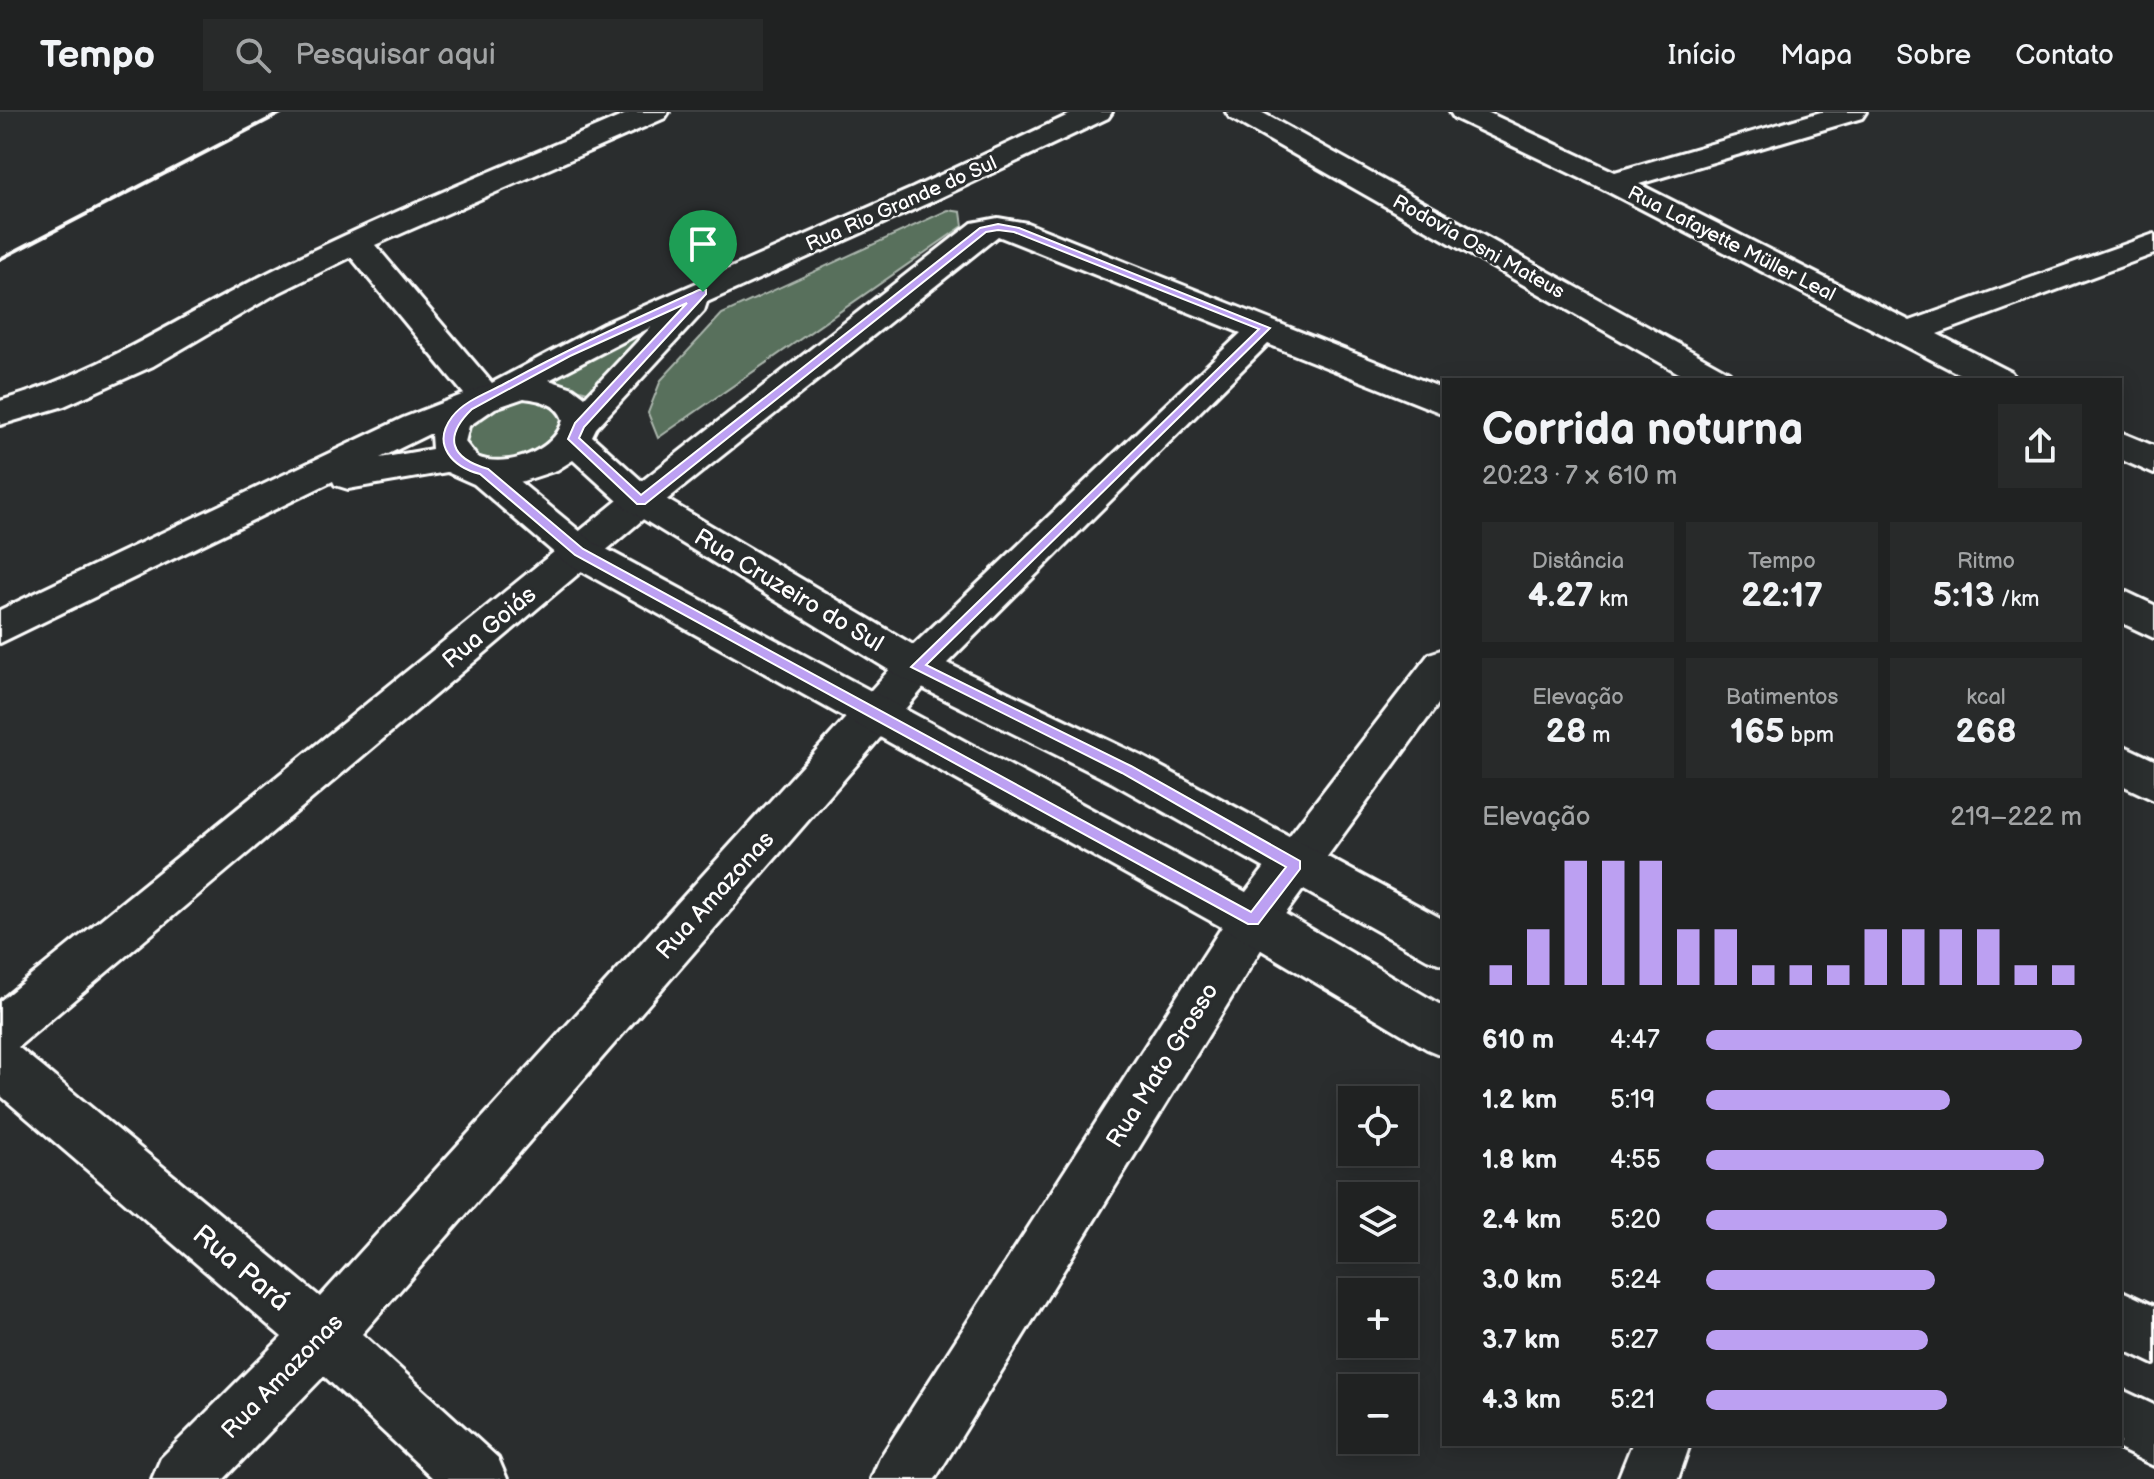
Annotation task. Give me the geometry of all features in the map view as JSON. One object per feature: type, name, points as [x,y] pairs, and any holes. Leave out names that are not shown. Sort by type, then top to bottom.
[{"type":"street","points":[[0,413],[52,398],[141,358],[263,288],[356,242],[655,112]]},
{"type":"street","name":"Rua Rio Grande do Sul","points":[[0,628],[416,426],[486,398],[567,354],[924,194],[1098,112]]},
{"type":"street","name":"Rodovia Osni Mateus","points":[[1240,112],[1713,378]]},
{"type":"street","name":"Rua Lafayette Müller Leal","points":[[1464,112],[1612,182],[1995,378]]},
{"type":"street","points":[[1612,182],[1852,112]]},
{"type":"street","name":"Rua Goiás","points":[[0,1031],[641,501],[983,230],[998,227],[1016,230],[1265,328]]},
{"type":"street","points":[[356,242],[486,398]]},
{"type":"street","points":[[1909,333],[2154,243]]},
{"type":"street","name":"Rua Rio Grande do Sul","points":[[576,432],[703,292]]},
{"type":"street","points":[[1265,328],[1442,401]]},
{"type":"street","name":"Rua Amazonas","points":[[182,1479],[323,1336],[917,667],[1265,328]]},
{"type":"street","points":[[469,465],[504,473],[535,466],[562,452],[576,432],[578,413],[572,401],[559,393],[543,388],[486,398],[456,419],[450,432],[449,446],[469,465],[579,552],[1253,920],[1442,1032]]},
{"type":"street","name":"Rua Cruzeiro do Sul","points":[[576,432],[641,501],[917,667],[1126,769],[1442,943]]},
{"type":"street","points":[[2122,445],[2154,462]]},
{"type":"street","name":"Rua Rio Grande do Sul","points":[[286,488],[469,465]]},
{"type":"street","points":[[2122,605],[2154,623]]},
{"type":"street","name":"Rua Mato Grosso","points":[[901,1479],[1253,920],[1442,668]]},
{"type":"street","points":[[2122,763],[2154,782]]},
{"type":"street","name":"Rua Pará","points":[[0,1063],[323,1336],[477,1479]]},
{"type":"street","points":[[2122,1319],[2154,1336]]},
{"type":"street","points":[[2122,1419],[2154,1437]]},
{"type":"street","points":[[1648,1479],[1660,1446]]},
{"type":"green space","points":[[948,210],[961,212],[963,226],[658,438],[648,413],[661,380],[722,314]]},
{"type":"green space","points":[[666,316],[674,319],[642,336],[595,394],[535,378]]},
{"type":"green space","points":[[520,395],[550,399],[565,416],[557,439],[534,453],[519,457],[487,459],[475,454],[467,446],[466,432],[473,418],[479,412]]},
{"type":"railway","points":[[0,259],[283,112]]},
{"type":"route","points":[[998,227],[1016,230],[1265,328],[917,667],[1126,769],[1296,865],[1253,920],[579,552],[484,472],[466,467],[454,458],[449,446],[450,432],[456,419],[469,407],[567,354],[703,292],[579,425],[573,439],[641,501],[983,230],[998,227]]}]
